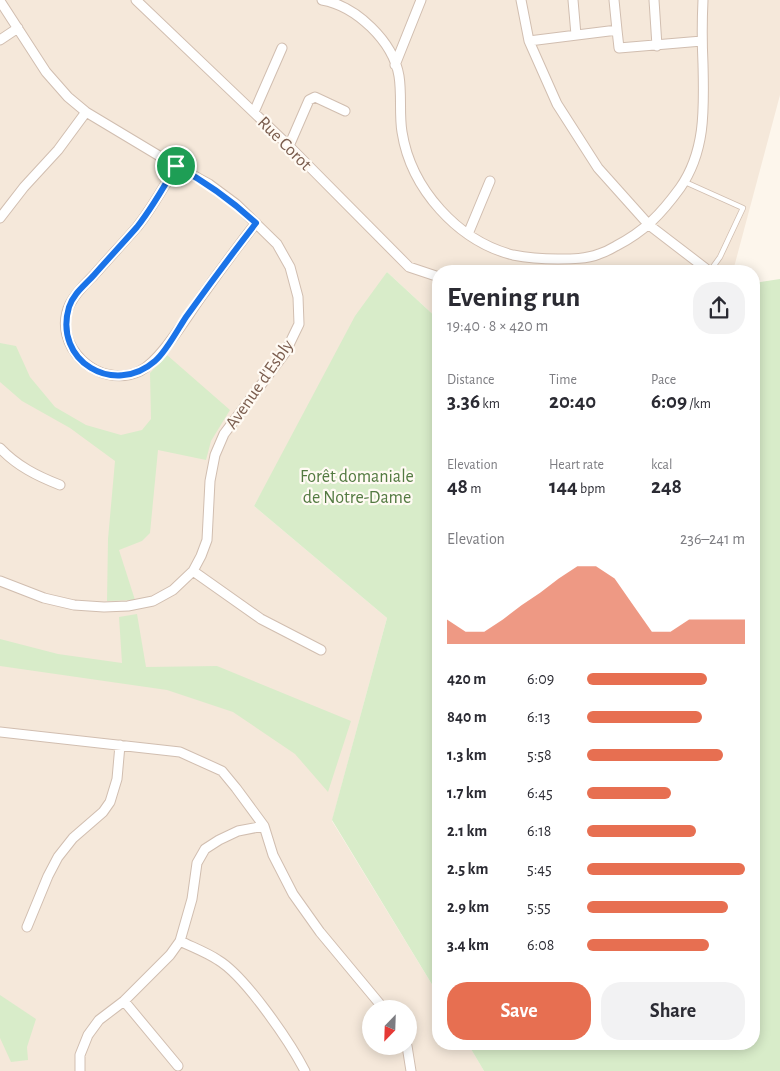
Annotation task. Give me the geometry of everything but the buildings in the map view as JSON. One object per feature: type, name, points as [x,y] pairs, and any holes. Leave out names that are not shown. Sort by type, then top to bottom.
[{"type":"street","name":"Rue Corot","points":[[136,0],[289,146],[409,267],[432,274]]},
{"type":"street","points":[[324,0],[350,10],[372,27],[396,65],[401,95],[402,132],[409,158],[418,180],[432,200],[449,219],[468,234],[490,247],[513,255],[537,258],[578,258],[600,254],[628,240],[650,225],[659,216],[685,182],[696,156],[702,133],[704,112],[703,0]]},
{"type":"street","points":[[396,65],[422,0]]},
{"type":"street","points":[[521,0],[529,41],[557,104],[598,168],[650,225],[702,265]]},
{"type":"street","points":[[573,0],[576,35]]},
{"type":"street","points":[[614,0],[619,48],[702,41]]},
{"type":"street","points":[[654,0],[657,46]]},
{"type":"street","name":"Avenue d'Esbly","points":[[0,1],[46,72],[68,97],[86,112],[209,184],[236,204],[277,244],[290,267],[298,297],[299,324],[285,353],[224,434],[215,455],[210,481],[207,540],[193,571],[173,590],[153,601],[128,606],[104,607],[74,605],[44,598],[0,581]]},
{"type":"street","points":[[0,40],[18,28]]},
{"type":"street","points":[[529,41],[617,30]]},
{"type":"street","points":[[254,112],[282,48]]},
{"type":"street","points":[[289,146],[309,100],[315,97],[345,111]]},
{"type":"street","points":[[0,218],[24,186],[58,150],[86,112]]},
{"type":"street","points":[[176,166],[138,226],[78,292],[69,305],[65,322],[67,340],[75,353],[88,367],[104,375],[122,376],[139,372],[156,360],[226,261],[256,223]]},
{"type":"street","points":[[468,234],[490,181]]},
{"type":"street","points":[[0,448],[25,469],[60,485]]},
{"type":"street","points":[[193,571],[262,619],[320,650]]},
{"type":"street","points":[[0,732],[180,752],[222,770],[264,826],[273,855],[293,894],[320,932],[377,1000]]},
{"type":"street","points":[[27,927],[58,857],[73,838],[103,812],[110,802],[118,779],[120,745]]},
{"type":"street","points":[[80,1071],[80,1055],[88,1036],[99,1020],[124,1001],[170,956],[180,941],[192,899],[197,863],[205,849],[238,831],[264,826]]},
{"type":"street","points":[[180,941],[219,960],[250,990],[296,1054],[305,1071]]},
{"type":"street","points":[[124,1001],[178,1066]]},
{"type":"street","points":[[408,1055],[411,1071]]},
{"type":"lane","points":[[685,182],[743,208],[720,257],[714,265]]},
{"type":"shaded area","points":[[0,0],[780,0],[780,95],[735,265],[432,265],[432,314],[387,272],[254,506],[387,618],[332,821],[432,985],[432,1050],[472,1050],[484,1071],[0,1071]]},
{"type":"green space","name":"Forêt domaniale de Notre-Dame","points":[[387,272],[432,314],[432,984],[332,820],[387,618],[254,506],[355,316]]},
{"type":"green space","points":[[780,279],[780,1071],[484,1071],[472,1050],[760,1050],[760,282]]},
{"type":"green space","points":[[0,343],[16,346],[30,377],[55,407],[86,425],[121,435],[142,430],[151,419],[150,373],[167,355],[230,410],[211,441],[206,460],[158,450],[150,533],[142,541],[119,550],[135,600],[107,601],[108,539],[115,461],[70,428],[22,401],[0,382]]},
{"type":"green space","points":[[137,614],[146,667],[217,666],[351,721],[328,792],[295,754],[233,712],[167,690],[0,666],[0,639],[58,654],[122,663],[119,617]]},
{"type":"green space","points":[[0,995],[36,1019],[27,1047],[28,1060],[11,1062],[0,1038]]},
{"type":"route","points":[[176,166],[209,184],[236,204],[256,223],[226,261],[156,360],[139,372],[122,376],[104,375],[88,367],[75,353],[67,340],[65,322],[69,305],[78,292],[138,226],[176,166]]}]
